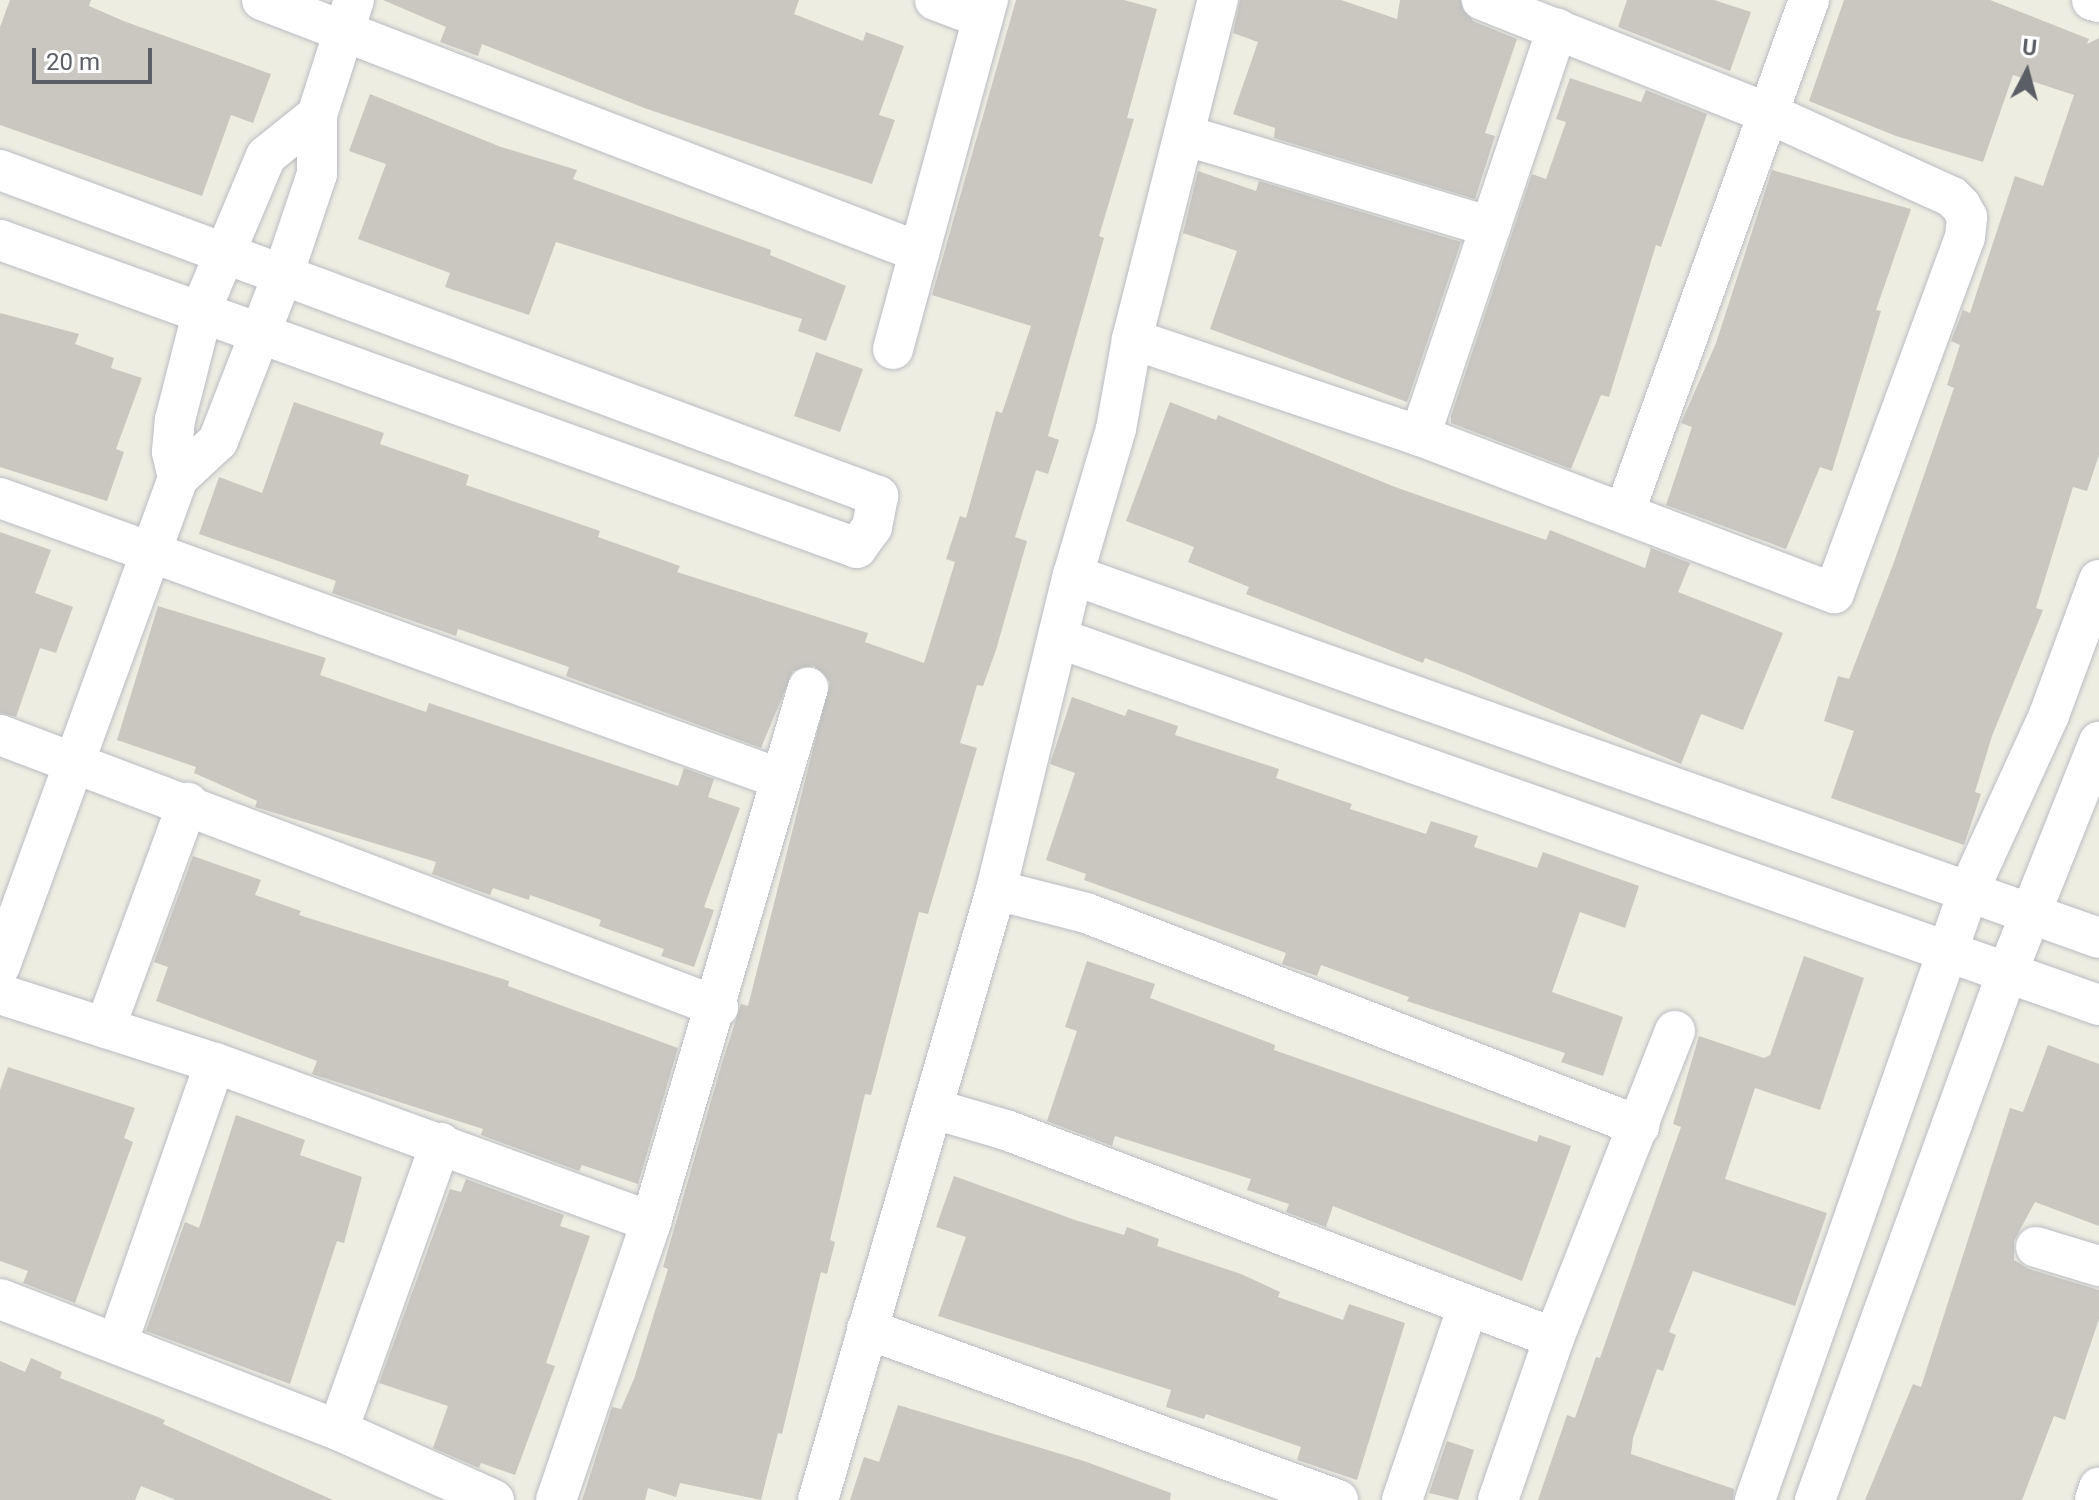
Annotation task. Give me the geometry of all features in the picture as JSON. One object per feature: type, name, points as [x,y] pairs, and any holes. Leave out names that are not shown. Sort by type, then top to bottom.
[{"type":"street","points":[[262,0],[349,14],[919,252]]},
{"type":"street","points":[[893,349],[985,9],[935,0]]},
{"type":"street","points":[[818,1500],[996,890],[1065,607],[1116,429],[1132,339],[1218,0]]},
{"type":"street","points":[[1132,339],[1420,436],[1625,511],[1834,593],[1949,281],[1967,227],[1967,217],[1952,197],[1770,114],[1482,0]]},
{"type":"street","points":[[1625,511],[1809,0]]},
{"type":"street","points":[[2092,0],[2099,2]]},
{"type":"street","points":[[0,966],[152,557],[178,478],[218,441],[269,308],[317,174],[317,115],[349,14]]},
{"type":"street","points":[[1420,436],[1557,28]]},
{"type":"street","points":[[178,478],[172,452],[175,420],[212,285],[266,156],[317,115]]},
{"type":"street","points":[[1184,135],[1490,227]]},
{"type":"street","points":[[0,170],[212,285],[857,548],[870,532],[878,496],[269,308],[212,285],[0,240]]},
{"type":"street","points":[[0,498],[152,557],[778,778]]},
{"type":"street","points":[[1755,1500],[1958,922],[2049,715],[2099,580]]},
{"type":"street","points":[[1065,607],[2020,943],[2099,1005]]},
{"type":"street","points":[[1065,607],[2020,943],[2099,938]]},
{"type":"street","points":[[556,1500],[651,1222],[718,1007],[778,778],[808,688]]},
{"type":"street","points":[[0,735],[188,803],[718,1007]]},
{"type":"street","points":[[1815,1500],[2020,943],[2099,742]]},
{"type":"street","points":[[105,1028],[188,803]]},
{"type":"street","points":[[996,890],[1086,913],[1639,1126]]},
{"type":"street","points":[[0,994],[215,1063],[651,1222]]},
{"type":"street","points":[[1498,1500],[1554,1338],[1675,1031]]},
{"type":"street","points":[[118,1341],[215,1063]]},
{"type":"street","points":[[934,1109],[1006,1130],[1554,1338]]},
{"type":"street","points":[[338,1430],[441,1143]]},
{"type":"street","points":[[2036,1247],[2099,1266]]},
{"type":"street","points":[[0,1299],[118,1341],[338,1430],[494,1500]]},
{"type":"street","points":[[1402,1500],[1468,1306]]},
{"type":"street","points":[[867,1329],[1338,1500]]},
{"type":"street","points":[[2095,1500],[2099,1488]]},
{"type":"building","points":[[10,0],[91,0],[89,6],[126,22],[271,74],[253,123],[231,115],[202,196],[0,125],[0,27]]},
{"type":"building","points":[[383,0],[799,0],[794,14],[863,41],[866,32],[904,46],[879,115],[895,120],[872,184],[647,109],[482,44],[478,56],[440,42],[446,27]]},
{"type":"building","points":[[1016,0],[1124,0],[1157,9],[1127,118],[1134,119],[1099,236],[1104,238],[1048,436],[1059,440],[1048,474],[1036,470],[1015,537],[1027,541],[996,650],[983,686],[977,685],[960,743],[977,748],[928,914],[919,912],[871,1095],[865,1094],[830,1240],[835,1242],[827,1274],[821,1272],[782,1434],[778,1433],[761,1500],[680,1483],[676,1497],[648,1488],[645,1500],[582,1500],[612,1407],[621,1409],[634,1379],[668,1269],[663,1267],[722,1063],[741,1004],[748,1006],[830,682],[814,666],[793,671],[761,748],[566,676],[569,667],[458,629],[456,636],[332,593],[336,581],[199,534],[219,477],[262,493],[294,402],[384,433],[380,444],[469,475],[466,485],[600,531],[598,537],[680,566],[677,572],[868,633],[865,642],[924,663],[955,562],[946,559],[960,516],[966,518],[996,411],[1002,413],[1031,326],[932,295]]},
{"type":"building","points":[[1240,0],[1341,0],[1397,19],[1400,0],[1460,0],[1473,21],[1517,39],[1485,133],[1495,136],[1475,199],[1274,138],[1275,128],[1233,114],[1258,42],[1233,33]]},
{"type":"building","points":[[1627,0],[1714,0],[1751,12],[1730,71],[1618,27]]},
{"type":"building","points":[[1844,0],[1990,0],[2089,39],[2087,44],[2099,38],[2099,455],[2087,491],[2073,487],[2036,608],[2043,610],[1992,736],[1975,792],[1981,794],[1964,845],[1831,798],[1854,731],[1824,721],[1838,676],[1849,679],[1894,562],[1954,388],[1947,385],[1960,345],[1951,341],[1963,310],[1970,313],[2015,176],[2043,186],[2074,95],[2013,75],[1983,162],[1896,136],[1809,101]]},
{"type":"building","points":[[1570,78],[1641,102],[1646,90],[1707,114],[1661,247],[1656,245],[1609,397],[1601,395],[1571,469],[1451,423],[1532,174],[1546,179],[1566,122],[1556,119]]},
{"type":"building","points":[[370,94],[501,147],[577,170],[573,179],[771,250],[770,255],[846,286],[826,341],[798,331],[802,319],[556,242],[529,315],[445,287],[450,273],[358,239],[386,164],[349,151]]},
{"type":"building","points":[[1772,170],[1911,209],[1876,310],[1881,311],[1832,471],[1820,467],[1786,549],[1666,505],[1692,427],[1681,423],[1716,343]]},
{"type":"building","points":[[1198,171],[1256,191],[1259,181],[1461,242],[1407,402],[1210,329],[1237,251],[1183,233]]},
{"type":"building","points":[[0,313],[79,334],[75,344],[114,358],[111,368],[142,378],[116,449],[124,452],[107,501],[0,467]]},
{"type":"building","points":[[816,352],[863,369],[840,432],[794,416]]},
{"type":"building","points":[[1170,402],[1216,420],[1218,415],[1395,487],[1546,540],[1550,530],[1645,568],[1651,548],[1690,563],[1678,592],[1783,633],[1743,730],[1701,714],[1681,764],[1464,673],[1425,658],[1423,663],[1246,594],[1249,587],[1188,562],[1194,547],[1126,521]]},
{"type":"building","points":[[0,532],[51,550],[35,593],[73,607],[56,653],[40,648],[16,717],[0,713]]},
{"type":"building","points":[[158,606],[326,658],[320,675],[426,712],[429,703],[678,786],[684,768],[714,779],[708,797],[740,808],[704,907],[714,910],[694,967],[661,956],[664,949],[599,926],[601,920],[530,895],[529,900],[493,888],[490,895],[432,874],[436,862],[255,807],[257,801],[194,773],[196,767],[117,740]]},
{"type":"building","points":[[1072,697],[1125,716],[1128,709],[1178,726],[1175,735],[1279,769],[1276,778],[1352,804],[1350,809],[1426,834],[1431,821],[1478,836],[1474,847],[1537,868],[1543,852],[1639,886],[1625,928],[1580,912],[1552,992],[1623,1017],[1603,1076],[1561,1062],[1565,1053],[1407,1001],[1409,997],[1321,965],[1317,976],[1282,964],[1286,953],[1084,880],[1086,874],[1046,860],[1075,773],[1050,764]]},
{"type":"building","points":[[193,856],[261,880],[255,895],[301,911],[299,915],[509,981],[508,986],[678,1048],[638,1184],[582,1165],[579,1171],[481,1135],[483,1129],[312,1074],[317,1061],[156,1001],[168,967],[154,962]]},
{"type":"building","points":[[1804,956],[1864,978],[1820,1110],[1755,1088],[1725,1179],[1827,1213],[1795,1306],[1693,1271],[1669,1332],[1676,1335],[1663,1371],[1657,1369],[1633,1438],[1631,1454],[1734,1489],[1733,1500],[1538,1500],[1567,1415],[1575,1418],[1596,1357],[1600,1358],[1681,1127],[1673,1124],[1699,1036],[1764,1058],[1770,1055]]},
{"type":"building","points":[[1087,961],[1155,984],[1150,998],[1275,1045],[1274,1050],[1537,1142],[1539,1135],[1571,1146],[1522,1281],[1333,1206],[1326,1227],[1286,1212],[1289,1204],[1247,1190],[1251,1179],[1115,1136],[1112,1146],[1047,1121],[1077,1031],[1065,1027]]},
{"type":"building","points":[[2048,1045],[2099,1064],[2099,1226],[2035,1202],[2014,1241],[2014,1260],[2029,1269],[2099,1290],[2099,1319],[2065,1420],[2054,1416],[2022,1500],[1865,1500],[1913,1384],[1921,1387],[2010,1108],[2023,1112]]},
{"type":"building","points":[[8,1067],[135,1108],[124,1138],[133,1142],[75,1303],[23,1283],[28,1271],[0,1261],[0,1090]]},
{"type":"building","points":[[236,1115],[305,1140],[300,1155],[362,1177],[344,1243],[337,1241],[290,1384],[146,1331],[185,1222],[199,1228]]},
{"type":"building","points":[[954,1176],[1124,1235],[1127,1227],[1159,1239],[1157,1246],[1241,1274],[1280,1292],[1278,1297],[1343,1320],[1349,1304],[1405,1323],[1357,1480],[1297,1460],[1301,1447],[1206,1414],[1204,1419],[1166,1407],[1171,1390],[938,1316],[966,1237],[936,1227]]},
{"type":"building","points":[[466,1179],[564,1215],[560,1226],[590,1236],[546,1363],[555,1366],[515,1475],[481,1463],[479,1468],[433,1448],[448,1406],[379,1383],[450,1189],[461,1192]]},
{"type":"building","points":[[31,1358],[62,1372],[60,1378],[165,1420],[163,1424],[333,1500],[176,1500],[141,1486],[135,1500],[0,1500],[0,1361],[25,1372]]},
{"type":"building","points":[[898,1405],[1084,1461],[1171,1493],[1170,1500],[850,1500],[864,1457],[879,1462]]},
{"type":"building","points":[[1447,1441],[1474,1450],[1458,1500],[1429,1493]]}]
